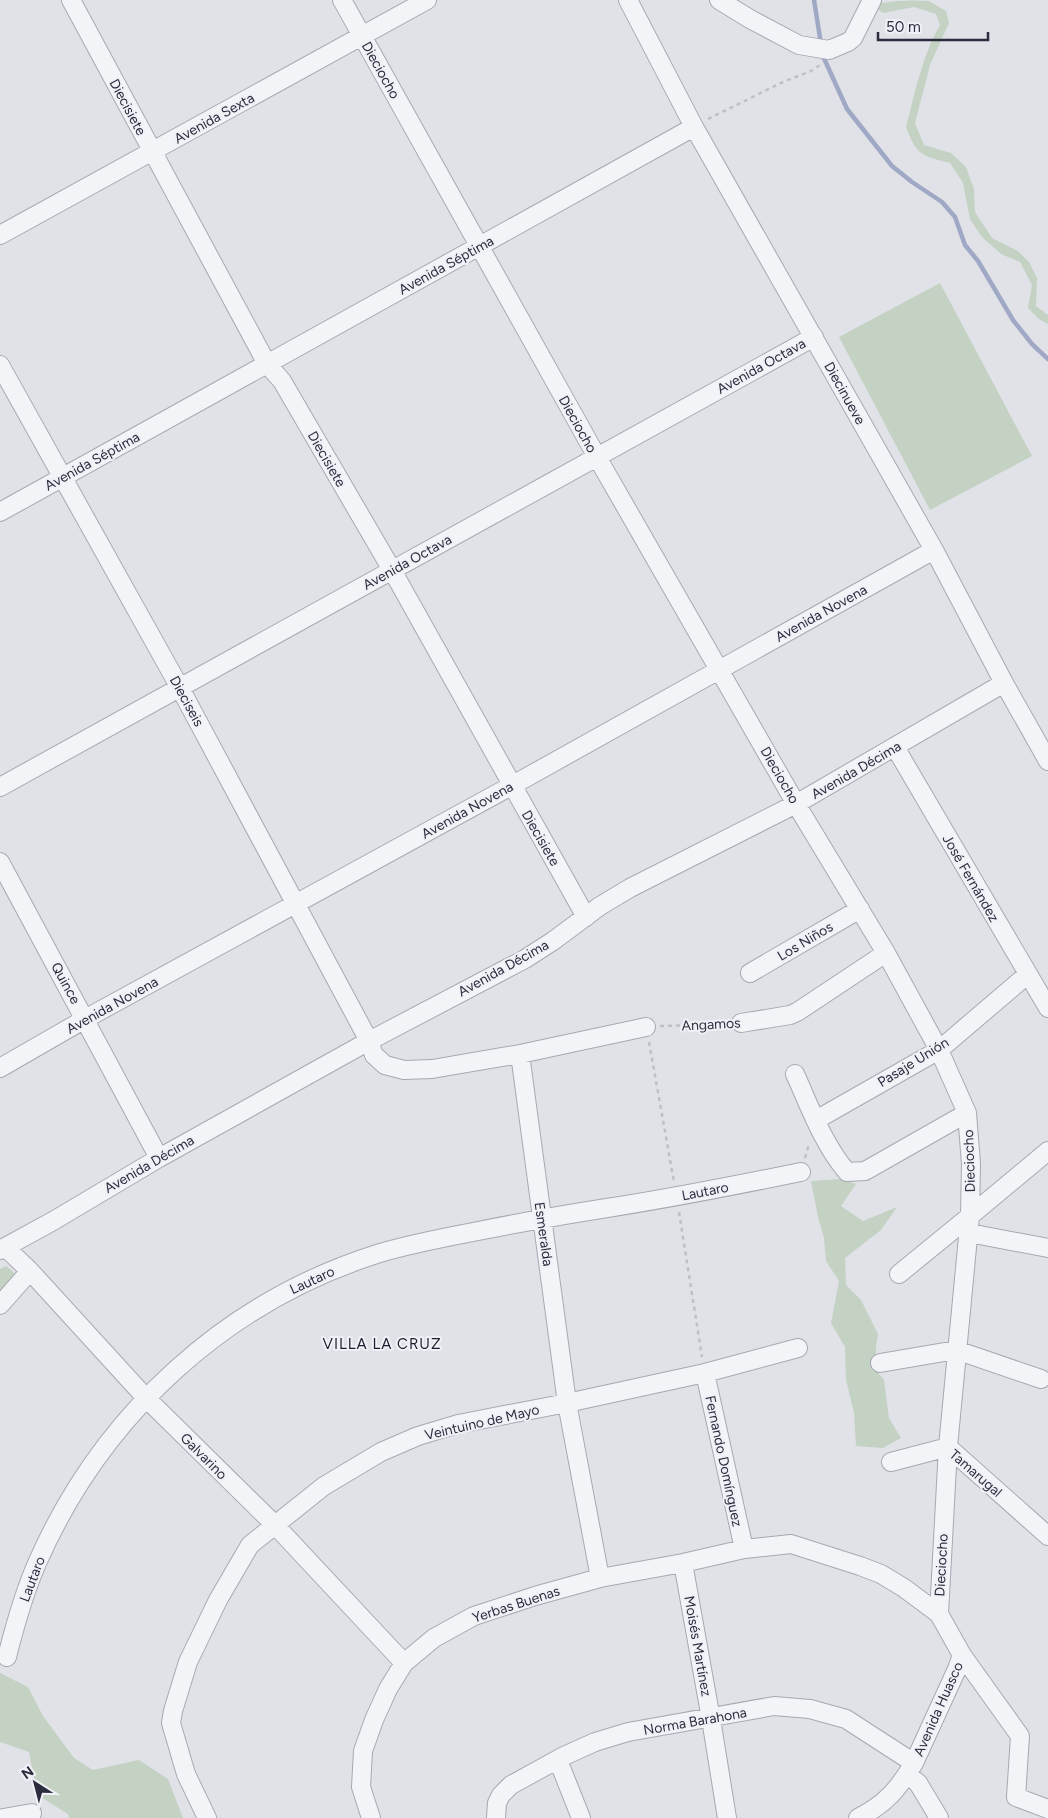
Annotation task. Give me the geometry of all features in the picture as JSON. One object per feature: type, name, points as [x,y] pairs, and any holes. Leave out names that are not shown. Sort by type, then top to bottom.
[{"type":"street","name":"Diecisiete","points":[[71,0],[267,364],[282,381],[392,570],[511,786],[586,917]]},
{"type":"street","name":"Dieciocho","points":[[342,0],[596,457],[796,804],[886,953],[939,1050],[967,1114],[971,1164],[970,1225],[956,1350],[948,1447],[939,1614]]},
{"type":"street","name":"Avenida Sexta","points":[[0,235],[427,0]]},
{"type":"street","name":"Diecinueve","points":[[628,0],[694,128],[934,550],[1004,683],[1048,761]]},
{"type":"street","points":[[719,0],[799,45],[829,50],[848,42],[857,30],[872,0]]},
{"type":"street","name":"Avenida Séptima","points":[[0,512],[694,128]]},
{"type":"street","name":"Avenida Octava","points":[[0,787],[814,337]]},
{"type":"street","name":"Dieciseis","points":[[0,365],[180,688],[369,1041]]},
{"type":"street","name":"Avenida Novena","points":[[0,1068],[85,1019],[511,786],[934,550]]},
{"type":"street","name":"Avenida Décima","points":[[3,1249],[159,1158],[369,1041],[525,958],[600,906],[630,888],[796,804],[1004,683]]},
{"type":"street","name":"José Fernández","points":[[895,748],[1048,1008]]},
{"type":"street","name":"Quince","points":[[0,862],[159,1158]]},
{"type":"street","name":"Los Niños","points":[[750,974],[860,909]]},
{"type":"street","name":"Angamos","points":[[741,1023],[790,1015],[797,1012],[886,953]]},
{"type":"street","name":"Pasaje Unión","points":[[816,1120],[939,1050],[1027,975]]},
{"type":"street","points":[[369,1041],[374,1055],[385,1065],[404,1070],[432,1069],[520,1054],[646,1027]]},
{"type":"street","name":"Esmeralda","points":[[520,1054],[567,1403],[600,1578]]},
{"type":"street","points":[[795,1074],[835,1158],[847,1172],[865,1170],[967,1114]]},
{"type":"street","points":[[899,1274],[970,1225],[1045,1156]]},
{"type":"street","name":"Lautaro","points":[[7,1657],[25,1594],[37,1563],[58,1519],[83,1476],[102,1449],[146,1398],[171,1373],[225,1330],[269,1302],[315,1277],[364,1258],[414,1244],[541,1218],[677,1197],[801,1172]]},
{"type":"street","points":[[970,1225],[1048,1248]]},
{"type":"street","name":"Galvarino","points":[[3,1249],[30,1271],[146,1398],[275,1525],[404,1663]]},
{"type":"street","points":[[0,1305],[30,1271]]},
{"type":"street","name":"Veintuino de Mayo","points":[[206,1818],[186,1774],[171,1723],[188,1662],[218,1600],[250,1545],[324,1486],[380,1452],[418,1436],[458,1424],[705,1373],[798,1348]]},
{"type":"street","points":[[880,1362],[956,1350],[1041,1379]]},
{"type":"street","name":"Fernando Domínguez","points":[[705,1373],[744,1549]]},
{"type":"street","name":"Tamarugal","points":[[891,1462],[948,1447],[1048,1536]]},
{"type":"street","name":"Avenida Huasco","points":[[744,1549],[791,1544],[822,1552],[881,1574],[904,1588],[939,1614],[962,1655],[957,1670],[910,1769],[890,1797],[875,1810],[858,1818]]},
{"type":"street","name":"Yerbas Buenas","points":[[371,1818],[361,1787],[364,1751],[374,1720],[388,1689],[404,1663],[434,1638],[474,1616],[600,1578],[683,1564],[744,1549]]},
{"type":"street","name":"Moisés Martínez","points":[[683,1564],[727,1818]]},
{"type":"street","points":[[962,1655],[1020,1736],[1016,1797],[1048,1809]]},
{"type":"street","name":"Norma Barahona","points":[[496,1818],[497,1803],[501,1795],[511,1785],[595,1742],[628,1732],[674,1723],[711,1719],[774,1706],[810,1709],[846,1719],[910,1769],[939,1818]]},
{"type":"street","points":[[558,1760],[581,1818]]},
{"type":"street","points":[[3,1818],[32,1813]]},
{"type":"path","points":[[694,128],[783,82],[812,71],[826,61]]},
{"type":"path","name":"Angamos","points":[[646,1027],[741,1023]]},
{"type":"path","points":[[801,1172],[816,1120]]},
{"type":"green space","points":[[865,0],[880,0],[883,3],[906,0],[928,1],[946,11],[949,23],[930,65],[915,123],[924,145],[951,153],[966,167],[974,189],[975,212],[992,238],[1018,251],[1029,262],[1037,278],[1036,306],[1048,315],[1048,324],[1039,319],[1028,308],[1032,285],[1020,262],[1001,254],[982,237],[970,219],[963,183],[950,163],[921,153],[913,143],[906,127],[928,49],[940,25],[936,14],[914,7],[883,13]]},
{"type":"green space","points":[[940,283],[1032,456],[930,510],[839,337]]},
{"type":"green space","points":[[841,1179],[856,1184],[841,1206],[863,1221],[897,1207],[881,1230],[845,1258],[846,1285],[861,1300],[878,1334],[875,1369],[884,1380],[889,1418],[901,1438],[883,1448],[856,1446],[854,1413],[846,1380],[845,1347],[831,1323],[839,1281],[826,1261],[824,1238],[811,1181]]},
{"type":"green space","points":[[6,1266],[18,1276],[0,1298],[0,1269]]},
{"type":"green space","points":[[0,1673],[28,1687],[43,1716],[74,1758],[93,1770],[139,1760],[168,1779],[183,1818],[69,1818],[68,1814],[37,1795],[29,1752],[0,1742]]},
{"type":"waterway","points":[[814,0],[821,44]]},
{"type":"waterway","points":[[822,54],[847,109],[892,166],[942,202],[955,217],[965,245],[978,261],[1013,320],[1032,344],[1048,359]]},
{"type":"district","name":"VILLA LA CRUZ","points":[[382,1344]]}]
